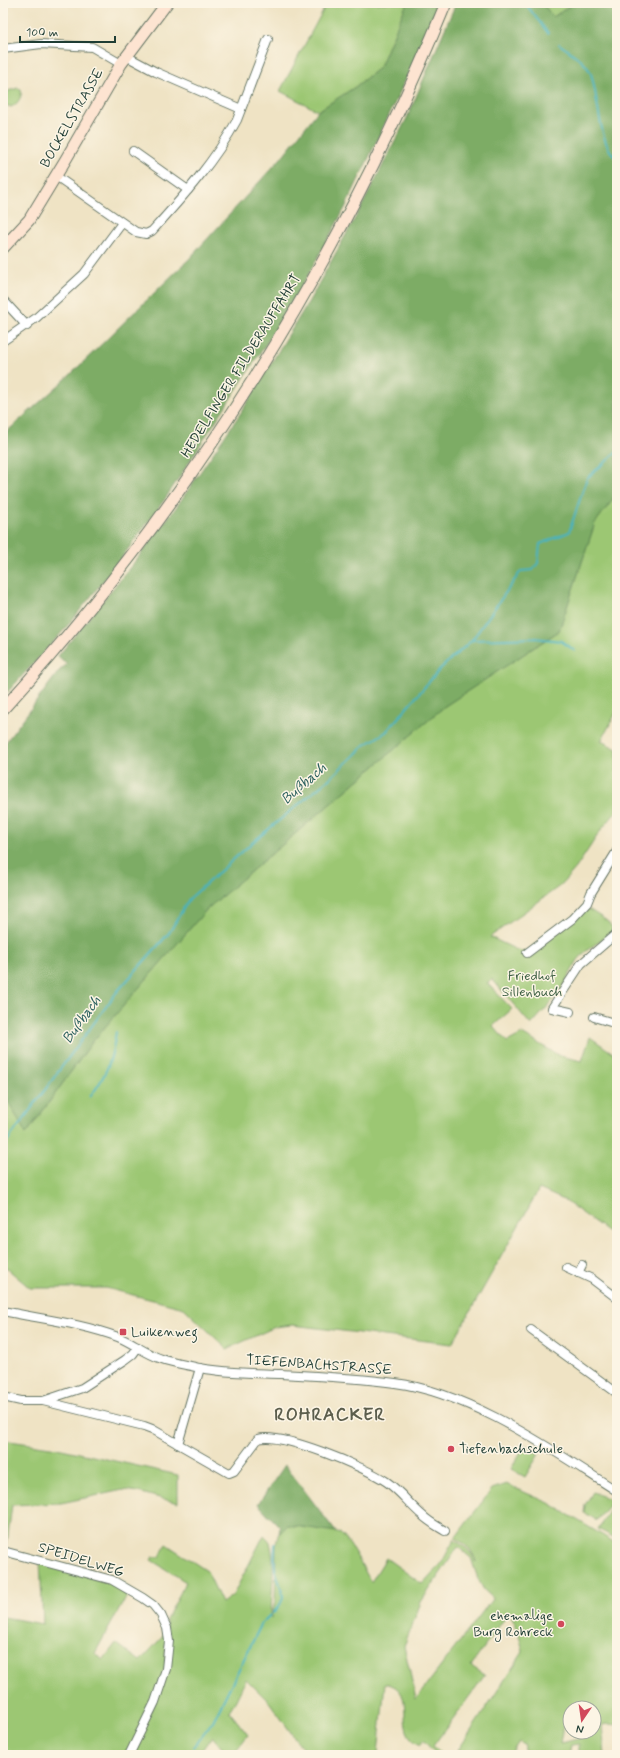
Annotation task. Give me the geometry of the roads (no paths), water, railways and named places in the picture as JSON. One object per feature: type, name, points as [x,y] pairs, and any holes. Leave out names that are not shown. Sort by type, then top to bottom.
[{"type":"main road","name":"BOCKELSTRASSE","points":[[3,248],[29,220],[124,60],[168,3]]},
{"type":"main road","name":"HEDELFINGER FILDERAUFFAHRT","points":[[3,709],[68,634],[144,538],[208,449],[252,382],[315,277],[363,188],[408,94],[446,3]]},
{"type":"street","points":[[56,176],[136,232],[146,234],[152,231],[188,190],[213,158],[230,132],[241,109],[268,39]]},
{"type":"street","points":[[3,49],[41,44],[92,47],[156,72],[241,109]]},
{"type":"street","points":[[133,151],[188,190]]},
{"type":"street","points":[[3,341],[27,326],[84,274],[122,223]]},
{"type":"street","points":[[3,300],[27,326]]},
{"type":"street","points":[[527,953],[572,919],[587,902],[617,851]]},
{"type":"street","points":[[570,1012],[552,1008],[581,964],[617,933]]},
{"type":"street","points":[[594,1017],[617,1024]]},
{"type":"street","points":[[566,1267],[580,1269],[617,1298]]},
{"type":"street","name":"TIEFENBACHSTRASSE","points":[[3,1311],[95,1330],[119,1338],[162,1359],[200,1368],[224,1372],[396,1384],[430,1392],[473,1406],[498,1419],[617,1491]]},
{"type":"street","points":[[531,1330],[617,1393]]},
{"type":"street","points":[[42,1401],[82,1388],[125,1360],[133,1354],[138,1347]]},
{"type":"street","points":[[178,1444],[200,1368]]},
{"type":"street","points":[[3,1397],[21,1401],[42,1401],[144,1426],[229,1473],[234,1471],[258,1439],[273,1438],[315,1449],[349,1463],[386,1482],[423,1517],[445,1531]]},
{"type":"street","name":"SPEIDELWEG","points":[[3,1551],[112,1580],[144,1598],[161,1614],[167,1628],[169,1641],[166,1669],[156,1702],[129,1755]]},
{"type":"waterway","name":"Bußbach","points":[[525,3],[548,33]]},
{"type":"waterway","name":"Bußbach","points":[[559,44],[577,57],[589,69],[606,143],[611,152],[617,158]]},
{"type":"waterway","name":"Bußbach","points":[[3,1147],[116,993],[169,933],[189,899],[253,842],[327,781],[365,745],[386,732],[440,669],[472,640],[521,571],[533,570],[538,563],[540,544],[569,532],[587,478],[617,452]]},
{"type":"waterway","points":[[472,640],[535,638],[561,641],[575,651]]},
{"type":"waterway","points":[[90,1097],[105,1074],[113,1050],[116,1032]]},
{"type":"waterway","points":[[273,1613],[283,1598],[282,1589],[276,1573],[274,1559],[275,1544]]},
{"type":"waterway","points":[[193,1747],[213,1721],[262,1623],[270,1615]]},
{"type":"place","name":"Luikenweg","points":[[123,1332]]},
{"type":"place","name":"Tiefenbachschule","points":[[451,1449]]},
{"type":"place","name":"ehemalige Burg Rohreck","points":[[561,1624]]},
{"type":"district","name":"ROHRACKER","points":[[330,1415]]},
{"type":"park label","name":"Friedhof Sillenbuch","points":[[532,984]]}]
